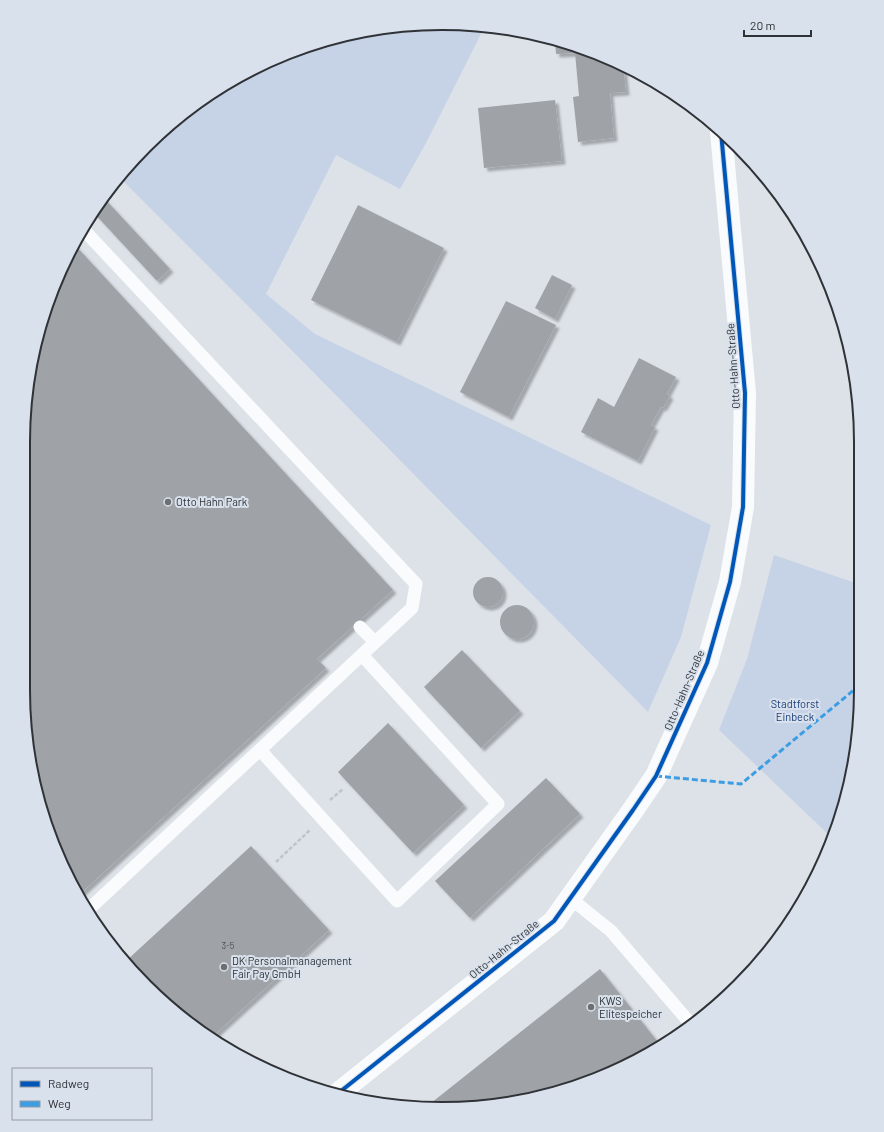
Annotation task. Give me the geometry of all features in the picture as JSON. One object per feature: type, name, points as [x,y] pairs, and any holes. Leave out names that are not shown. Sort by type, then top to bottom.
[{"type":"street","name":"Otto-Hahn-Straße","points":[[343,1090],[554,921],[656,776],[707,663],[730,582],[743,507],[745,393],[721,139]]},
{"type":"lane","points":[[87,233],[416,584],[412,608],[92,907]]},
{"type":"lane","points":[[360,626],[375,642]]},
{"type":"lane","points":[[260,750],[397,901],[403,896],[498,804],[362,655]]},
{"type":"lane","points":[[570,898],[611,931],[688,1021]]},
{"type":"green space","points":[[442,30],[482,32],[425,145],[400,189],[336,155],[266,294],[315,334],[711,525],[681,637],[648,712],[123,181],[132,170],[170,132],[213,99],[260,72],[284,61],[335,44],[388,34]]},
{"type":"green space","name":"Stadtforst Einbeck","points":[[774,555],[854,583],[853,717],[846,770],[840,797],[828,834],[719,730],[747,659]]},
{"type":"building","points":[[555,46],[600,61],[624,72],[626,92],[610,93],[614,138],[578,142],[573,97],[579,96],[575,53],[556,54]]},
{"type":"building","points":[[555,100],[562,161],[484,168],[478,108]]},
{"type":"building","points":[[107,202],[170,269],[157,281],[97,216]]},
{"type":"building","points":[[358,205],[444,248],[397,342],[311,300]]},
{"type":"building","name":"Otto Hahn Park","points":[[78,249],[393,590],[317,659],[326,668],[83,892],[61,848],[44,797],[34,744],[30,690],[31,415],[38,362],[44,335],[61,284]]},
{"type":"building","points":[[552,275],[572,285],[555,319],[535,308]]},
{"type":"building","points":[[506,301],[556,325],[509,417],[460,392]]},
{"type":"building","points":[[639,358],[676,377],[667,394],[670,396],[663,408],[661,407],[651,425],[655,427],[638,461],[581,432],[598,398],[614,407]]},
{"type":"building","points":[[488,577],[499,581],[503,592],[499,603],[488,607],[477,603],[473,592],[477,581]]},
{"type":"building","points":[[517,605],[529,610],[534,622],[529,634],[517,639],[505,634],[500,622],[505,610]]},
{"type":"building","points":[[462,650],[520,711],[481,748],[424,687]]},
{"type":"building","points":[[388,723],[464,805],[413,853],[338,772]]},
{"type":"building","points":[[546,778],[580,814],[470,918],[435,881]]},
{"type":"building","points":[[251,846],[329,930],[215,1034],[170,1000],[129,958]]},
{"type":"building","name":"KWS Elitespeicher","points":[[600,969],[657,1041],[624,1060],[600,1071],[549,1088],[496,1098],[469,1101],[433,1102]]},
{"type":"marked path","points":[[656,776],[741,784],[854,690]]},
{"type":"cycle path","points":[[343,1090],[554,921],[656,776],[707,663],[730,582],[743,507],[745,393],[722,140]]},
{"type":"place","name":"Otto Hahn Park","points":[[168,502]]},
{"type":"place","name":"DK Personalmanagement Fair Pay GmbH","points":[[224,967]]},
{"type":"place","name":"KWS Elitespeicher","points":[[591,1007]]}]
